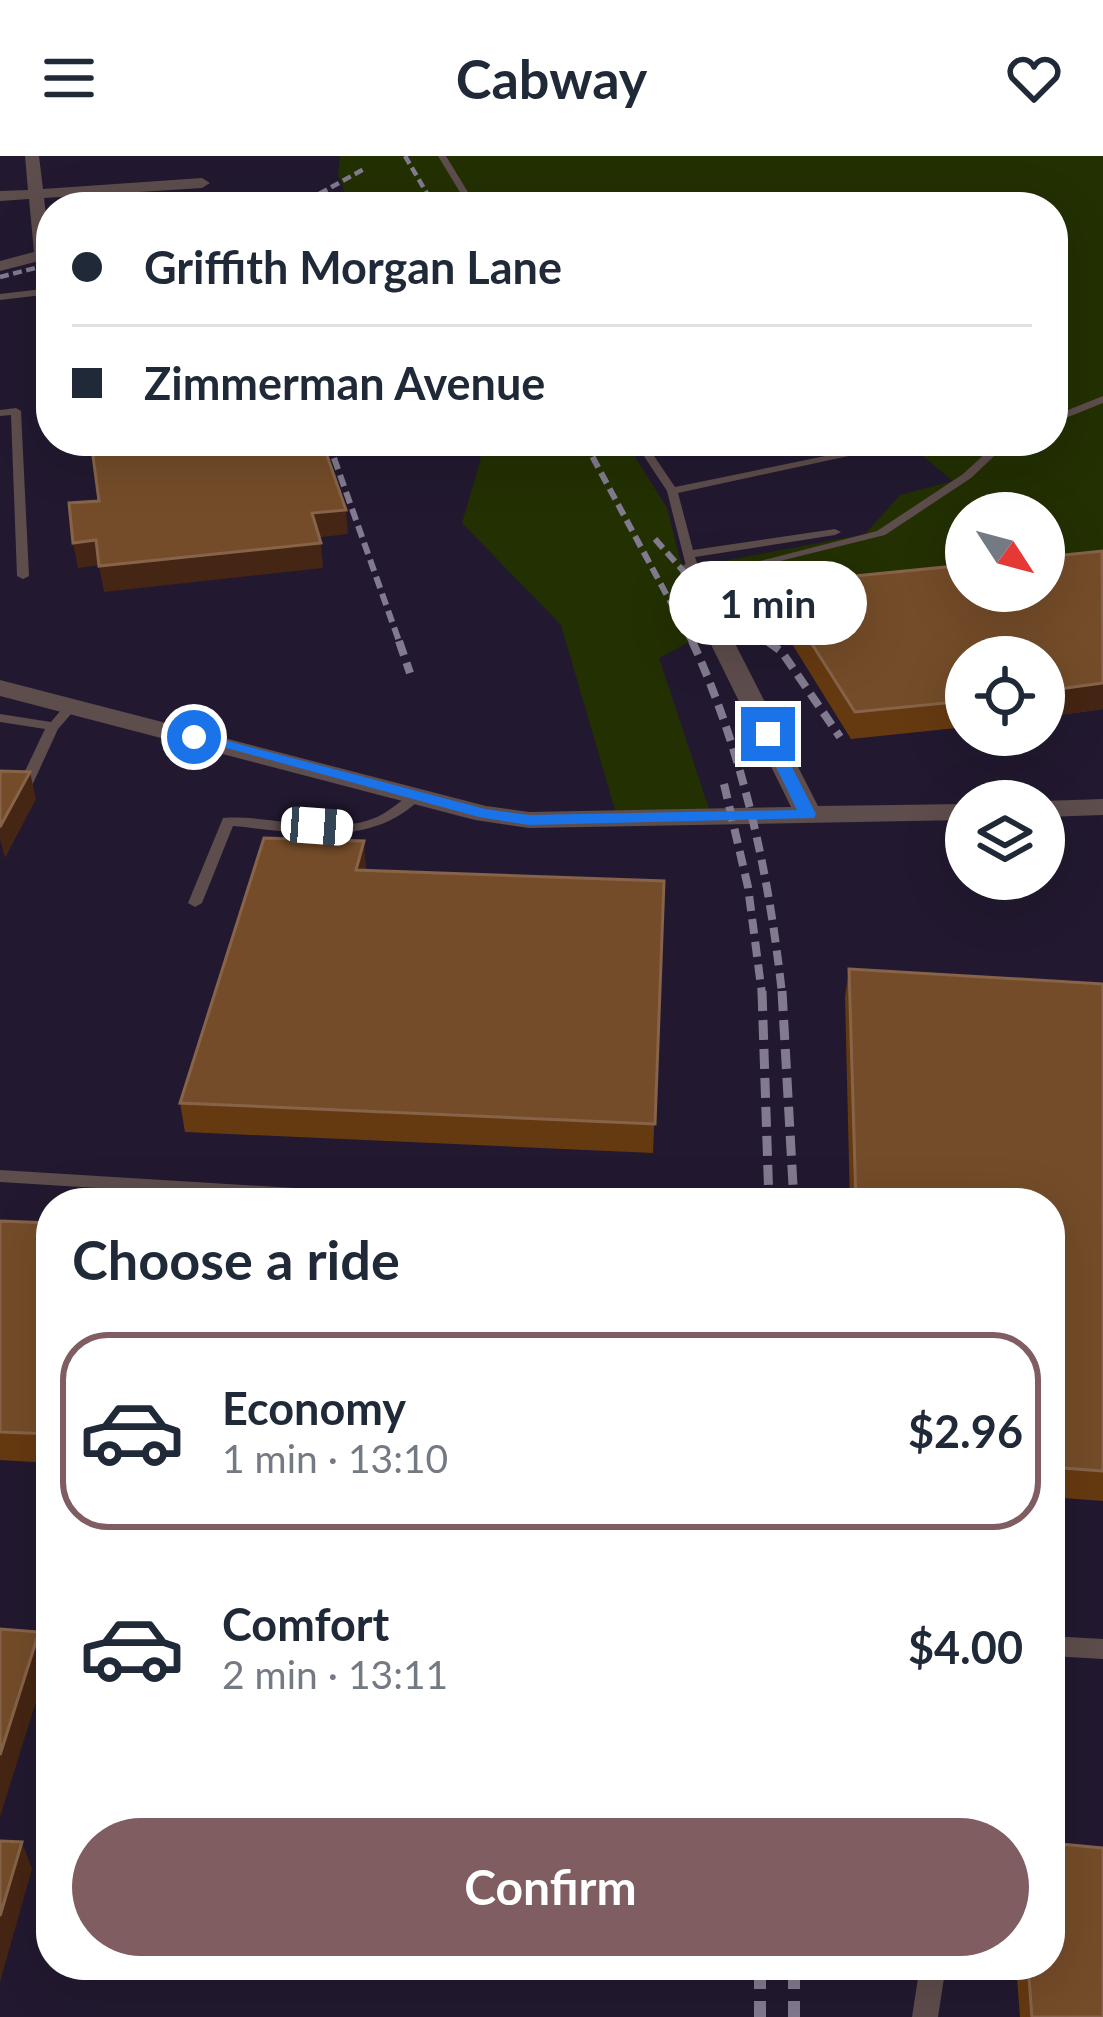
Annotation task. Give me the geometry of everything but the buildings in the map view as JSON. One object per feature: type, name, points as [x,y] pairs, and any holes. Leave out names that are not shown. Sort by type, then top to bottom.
[{"type":"street","points":[[32,156],[38,192]]},
{"type":"street","points":[[56,192],[200,176],[204,192]]},
{"type":"street","points":[[0,196],[36,194]]},
{"type":"street","points":[[0,266],[36,257]]},
{"type":"street","points":[[693,566],[708,614],[808,814]]},
{"type":"street","points":[[0,688],[62,716],[529,820],[945,812]]},
{"type":"street","points":[[1065,808],[1103,807]]},
{"type":"lane","points":[[442,156],[464,192]]},
{"type":"lane","points":[[0,297],[36,293]]},
{"type":"lane","points":[[1068,414],[1103,399]]},
{"type":"lane","points":[[0,413],[16,411],[23,576]]},
{"type":"lane","points":[[649,456],[672,491],[693,566]]},
{"type":"lane","points":[[672,491],[841,456]]},
{"type":"lane","points":[[693,566],[881,533],[967,476],[989,456]]},
{"type":"lane","points":[[693,566],[835,532]]},
{"type":"lane","points":[[0,718],[62,716],[22,791]]},
{"type":"lane","points":[[195,902],[228,821],[361,830],[403,812],[417,795]]},
{"type":"lane","points":[[0,1176],[196,1188]]},
{"type":"lane","points":[[1065,1647],[1103,1649]]},
{"type":"lane","points":[[925,2017],[931,1980]]},
{"type":"green space","points":[[340,156],[1103,156],[1103,571],[1065,574],[1065,492],[945,492],[945,585],[769,600],[659,658],[712,818],[618,820],[561,625],[462,523],[480,456],[634,456],[667,508],[681,563],[692,567],[865,534],[900,495],[953,481],[923,456],[1068,456],[1068,192],[345,192],[338,175]]},
{"type":"railway","points":[[405,156],[426,192]]},
{"type":"railway","points":[[323,192],[364,169]]},
{"type":"railway","points":[[0,277],[36,268]]},
{"type":"railway","points":[[333,456],[400,644]]},
{"type":"railway","points":[[592,456],[693,644]]},
{"type":"railway","points":[[655,539],[700,590],[769,642]]},
{"type":"railway","points":[[399,641],[410,673]]},
{"type":"railway","points":[[692,641],[726,726],[751,814],[770,903],[782,994]]},
{"type":"railway","points":[[769,642],[782,652],[840,737]]},
{"type":"railway","points":[[724,784],[748,887],[762,994]]},
{"type":"railway","points":[[762,991],[769,1188]]},
{"type":"railway","points":[[782,991],[793,1188]]},
{"type":"railway","points":[[760,1980],[760,2017]]},
{"type":"railway","points":[[794,1980],[794,2017]]},
{"type":"route","points":[[194,737],[484,814],[529,820],[808,814],[768,734]]}]
